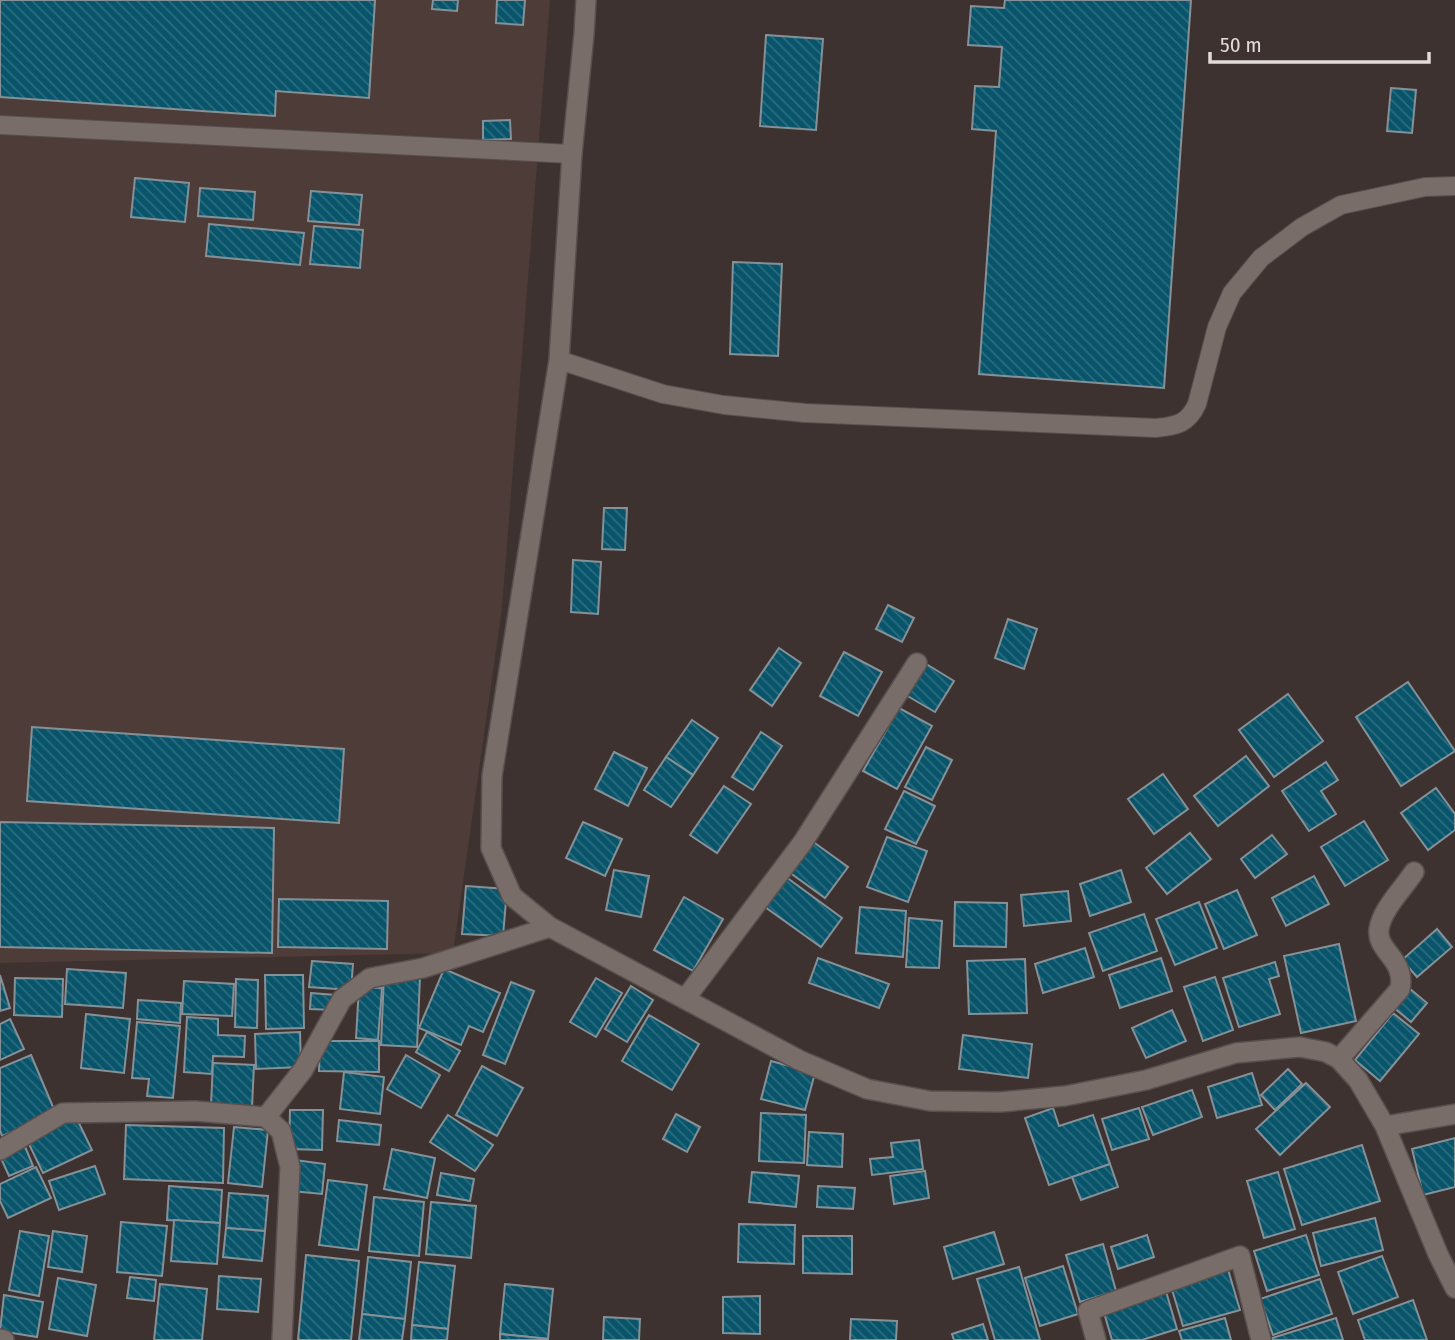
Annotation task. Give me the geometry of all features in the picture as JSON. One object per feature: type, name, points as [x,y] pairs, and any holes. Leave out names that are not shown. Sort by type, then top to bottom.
[{"type":"street","points":[[586,0],[572,154],[559,360],[492,776],[491,848],[512,896],[550,927],[799,1060],[867,1089],[930,1101],[1000,1102],[1065,1096],[1146,1080],[1236,1054],[1300,1047],[1326,1052],[1339,1059],[1357,1080],[1385,1126],[1438,1254],[1455,1288]]},
{"type":"street","points":[[685,999],[803,842],[917,663]]},
{"type":"street","points":[[1339,1059],[1400,989],[1400,970],[1382,944],[1379,927],[1414,872]]},
{"type":"street","points":[[266,1117],[303,1070],[342,999],[370,978],[423,968],[550,927]]},
{"type":"street","points":[[0,1150],[63,1113],[195,1111],[266,1117],[281,1131],[290,1167],[282,1340]]},
{"type":"street","points":[[1385,1126],[1455,1114]]},
{"type":"street","points":[[1096,1340],[1088,1311],[1240,1256],[1261,1340]]},
{"type":"lane","points":[[0,125],[572,154]]},
{"type":"lane","points":[[559,360],[663,394],[724,405],[805,413],[1156,428],[1177,426],[1192,415],[1197,404],[1217,327],[1232,293],[1261,258],[1302,227],[1341,205],[1425,187],[1455,186]]},
{"type":"shaded area","points":[[0,0],[550,0],[502,608],[453,953],[0,963]]},
{"type":"building","points":[[0,0],[375,0],[369,98],[276,91],[275,116],[0,97]]},
{"type":"building","points":[[433,0],[458,0],[457,11],[432,9]]},
{"type":"building","points":[[497,0],[525,0],[523,25],[496,23]]},
{"type":"building","points":[[1005,0],[1191,0],[1164,388],[979,374],[996,131],[972,129],[975,86],[999,87],[1002,47],[968,45],[971,6],[1004,8]]},
{"type":"building","points":[[766,35],[823,39],[816,130],[760,126]]},
{"type":"building","points":[[1391,88],[1416,90],[1412,133],[1387,131]]},
{"type":"building","points":[[510,120],[511,139],[483,140],[483,121]]},
{"type":"building","points":[[135,178],[189,183],[185,222],[131,217]]},
{"type":"building","points":[[200,188],[255,192],[253,220],[198,216]]},
{"type":"building","points":[[311,191],[362,195],[359,225],[308,221]]},
{"type":"building","points":[[209,224],[304,233],[300,265],[206,256]]},
{"type":"building","points":[[314,226],[363,230],[360,268],[310,264]]},
{"type":"building","points":[[733,262],[782,264],[778,356],[730,354]]},
{"type":"building","points":[[604,508],[627,508],[625,550],[602,549]]},
{"type":"building","points":[[573,560],[601,562],[598,614],[571,612]]},
{"type":"building","points":[[888,605],[914,618],[902,642],[876,629]]},
{"type":"building","points":[[1008,619],[1037,629],[1024,669],[995,658]]},
{"type":"building","points":[[779,648],[801,663],[772,706],[750,690]]},
{"type":"building","points":[[844,652],[882,672],[858,716],[820,696]]},
{"type":"building","points":[[923,662],[954,681],[935,712],[904,694]]},
{"type":"building","points":[[1408,682],[1455,751],[1401,786],[1356,717]]},
{"type":"building","points":[[1288,694],[1323,741],[1274,777],[1239,730]]},
{"type":"building","points":[[899,708],[932,726],[897,789],[863,771]]},
{"type":"building","points":[[692,720],[718,738],[693,775],[666,757]]},
{"type":"building","points":[[32,727],[344,749],[339,823],[27,801]]},
{"type":"building","points":[[761,732],[782,746],[753,790],[732,777]]},
{"type":"building","points":[[926,747],[952,760],[932,800],[905,787]]},
{"type":"building","points":[[614,752],[647,768],[628,806],[595,789]]},
{"type":"building","points":[[1246,756],[1269,786],[1218,826],[1194,796]]},
{"type":"building","points":[[666,757],[693,775],[671,807],[644,790]]},
{"type":"building","points":[[1326,762],[1338,780],[1321,791],[1336,814],[1309,831],[1282,791]]},
{"type":"building","points":[[1163,774],[1188,809],[1154,834],[1128,799]]},
{"type":"building","points":[[724,786],[751,804],[717,853],[690,835]]},
{"type":"building","points":[[1436,788],[1455,814],[1455,830],[1428,850],[1401,813]]},
{"type":"building","points":[[904,791],[935,806],[916,844],[885,829]]},
{"type":"building","points":[[1364,821],[1388,860],[1345,886],[1321,847]]},
{"type":"building","points":[[0,822],[274,828],[272,953],[0,947]]},
{"type":"building","points":[[583,822],[622,839],[605,876],[566,858]]},
{"type":"building","points":[[1190,833],[1211,859],[1167,894],[1146,868]]},
{"type":"building","points":[[1272,835],[1287,854],[1255,878],[1241,859]]},
{"type":"building","points":[[887,837],[927,851],[908,902],[867,887]]},
{"type":"building","points":[[812,841],[848,867],[825,898],[789,872]]},
{"type":"building","points":[[614,870],[649,876],[641,917],[606,910]]},
{"type":"building","points":[[1121,870],[1131,902],[1090,916],[1080,884]]},
{"type":"building","points":[[1314,876],[1329,904],[1286,926],[1272,898]]},
{"type":"building","points":[[786,877],[842,918],[821,947],[765,907]]},
{"type":"building","points":[[466,886],[507,889],[503,936],[462,934]]},
{"type":"building","points":[[1237,890],[1257,935],[1224,949],[1205,904]]},
{"type":"building","points":[[1068,891],[1071,921],[1024,926],[1021,895]]},
{"type":"building","points":[[684,897],[723,919],[693,971],[654,950]]},
{"type":"building","points":[[279,899],[388,901],[387,949],[278,947]]},
{"type":"building","points":[[955,902],[1007,903],[1006,947],[954,946]]},
{"type":"building","points":[[1199,902],[1217,948],[1175,965],[1156,919]]},
{"type":"building","points":[[860,907],[906,911],[903,957],[856,953]]},
{"type":"building","points":[[1144,914],[1157,951],[1103,971],[1089,933]]},
{"type":"building","points":[[909,918],[942,921],[939,968],[906,967]]},
{"type":"building","points":[[1437,929],[1452,947],[1417,977],[1402,960]]},
{"type":"building","points":[[1339,944],[1356,1021],[1301,1033],[1284,956]]},
{"type":"building","points":[[1085,948],[1094,977],[1043,993],[1035,964]]},
{"type":"building","points":[[818,958],[889,984],[879,1008],[809,983]]},
{"type":"building","points":[[1161,958],[1172,991],[1120,1008],[1109,975]]},
{"type":"building","points":[[1025,959],[1027,1013],[969,1014],[967,961]]},
{"type":"building","points":[[312,961],[353,964],[351,990],[309,987]]},
{"type":"building","points":[[1275,962],[1279,976],[1269,979],[1280,1014],[1239,1027],[1223,978]]},
{"type":"building","points":[[67,969],[126,973],[123,1008],[65,1004]]},
{"type":"building","points":[[444,969],[500,993],[483,1032],[469,1026],[461,1045],[419,1028]]},
{"type":"building","points":[[0,975],[10,1008],[0,1011]]},
{"type":"building","points":[[265,975],[303,975],[304,1028],[266,1029]]},
{"type":"building","points":[[384,975],[420,977],[417,1047],[381,1045]]},
{"type":"building","points":[[1215,977],[1233,1030],[1203,1041],[1184,987]]},
{"type":"building","points":[[15,978],[63,979],[62,1017],[14,1015]]},
{"type":"building","points":[[596,978],[622,993],[596,1037],[570,1022]]},
{"type":"building","points":[[236,979],[258,980],[257,1028],[235,1027]]},
{"type":"building","points":[[184,981],[234,984],[232,1016],[182,1014]]},
{"type":"building","points":[[511,982],[534,991],[505,1064],[483,1055]]},
{"type":"building","points":[[631,986],[653,1000],[627,1042],[605,1029]]},
{"type":"building","points":[[359,987],[382,988],[378,1040],[356,1038]]},
{"type":"building","points":[[1409,988],[1427,1003],[1411,1022],[1393,1007]]},
{"type":"building","points":[[311,993],[335,995],[333,1010],[310,1009]]},
{"type":"building","points":[[138,1000],[181,1003],[180,1023],[137,1019]]},
{"type":"building","points":[[1172,1010],[1186,1041],[1146,1058],[1132,1028]]},
{"type":"building","points":[[1393,1013],[1419,1034],[1380,1081],[1355,1060]]},
{"type":"building","points":[[86,1014],[130,1019],[124,1073],[81,1068]]},
{"type":"building","points":[[649,1015],[699,1044],[672,1090],[622,1061]]},
{"type":"building","points":[[187,1017],[218,1019],[218,1035],[245,1036],[244,1057],[213,1056],[212,1074],[184,1072]]},
{"type":"building","points":[[10,1019],[24,1049],[0,1060],[0,1024]]},
{"type":"building","points":[[137,1022],[180,1026],[173,1098],[147,1096],[149,1079],[132,1078]]},
{"type":"building","points":[[300,1032],[301,1067],[256,1069],[255,1034]]},
{"type":"building","points":[[427,1032],[460,1051],[449,1071],[416,1052]]},
{"type":"building","points":[[963,1035],[1032,1044],[1028,1078],[959,1069]]},
{"type":"building","points":[[320,1041],[379,1041],[379,1072],[319,1071]]},
{"type":"building","points":[[31,1055],[56,1114],[2,1136],[0,1068]]},
{"type":"building","points":[[406,1055],[440,1075],[421,1108],[387,1089]]},
{"type":"building","points":[[771,1061],[815,1073],[805,1110],[761,1099]]},
{"type":"building","points":[[213,1063],[254,1065],[252,1107],[211,1105]]},
{"type":"building","points":[[482,1066],[523,1088],[497,1136],[456,1115]]},
{"type":"building","points":[[1288,1069],[1302,1084],[1275,1110],[1261,1095]]},
{"type":"building","points":[[344,1072],[384,1077],[380,1114],[340,1109]]},
{"type":"building","points":[[1252,1073],[1262,1105],[1217,1118],[1208,1087]]},
{"type":"building","points":[[1306,1083],[1330,1107],[1280,1155],[1256,1129]]},
{"type":"building","points":[[1192,1090],[1202,1117],[1153,1135],[1142,1107]]},
{"type":"building","points":[[1053,1108],[1059,1126],[1093,1115],[1110,1164],[1049,1185],[1025,1118]]},
{"type":"building","points":[[1139,1108],[1149,1139],[1112,1150],[1102,1119]]},
{"type":"building","points":[[290,1110],[323,1110],[322,1150],[289,1149]]},
{"type":"building","points":[[74,1113],[92,1150],[43,1173],[25,1136]]},
{"type":"building","points":[[761,1113],[806,1115],[804,1163],[759,1161]]},
{"type":"building","points":[[676,1114],[700,1127],[687,1152],[663,1139]]},
{"type":"building","points":[[448,1115],[493,1145],[475,1171],[430,1142]]},
{"type":"building","points":[[339,1120],[381,1125],[379,1145],[337,1141]]},
{"type":"building","points":[[126,1125],[224,1128],[223,1183],[124,1179]]},
{"type":"building","points":[[234,1127],[268,1130],[262,1187],[228,1183]]},
{"type":"building","points":[[809,1132],[843,1134],[842,1167],[807,1165]]},
{"type":"building","points":[[1455,1138],[1455,1187],[1423,1195],[1412,1149]]},
{"type":"building","points":[[919,1140],[923,1169],[872,1175],[870,1159],[893,1157],[891,1143]]},
{"type":"building","points":[[24,1144],[33,1166],[9,1176],[0,1156]]},
{"type":"building","points":[[1362,1145],[1380,1201],[1302,1225],[1284,1169]]},
{"type":"building","points":[[392,1149],[435,1158],[427,1198],[384,1189]]},
{"type":"building","points":[[295,1160],[325,1164],[322,1194],[292,1191]]},
{"type":"building","points":[[1110,1164],[1118,1187],[1081,1200],[1072,1177]]},
{"type":"building","points":[[95,1166],[105,1194],[59,1210],[49,1181]]},
{"type":"building","points":[[36,1167],[51,1198],[8,1218],[0,1201],[0,1184]]},
{"type":"building","points":[[925,1171],[929,1198],[894,1204],[890,1176]]},
{"type":"building","points":[[752,1172],[799,1176],[796,1207],[749,1202]]},
{"type":"building","points":[[1278,1172],[1295,1229],[1264,1238],[1247,1181]]},
{"type":"building","points":[[441,1173],[474,1179],[470,1201],[437,1195]]},
{"type":"building","points":[[328,1180],[367,1185],[358,1250],[319,1245]]},
{"type":"building","points":[[169,1186],[222,1190],[220,1223],[167,1220]]},
{"type":"building","points":[[818,1186],[855,1188],[853,1209],[817,1207]]},
{"type":"building","points":[[229,1193],[268,1196],[265,1231],[226,1228]]},
{"type":"building","points":[[374,1197],[424,1202],[419,1256],[369,1251]]},
{"type":"building","points":[[431,1202],[476,1206],[471,1258],[426,1254]]},
{"type":"building","points":[[1375,1218],[1383,1250],[1321,1266],[1313,1233]]},
{"type":"building","points":[[174,1220],[220,1223],[217,1264],[171,1261]]},
{"type":"building","points":[[121,1222],[167,1226],[162,1276],[117,1272]]},
{"type":"building","points":[[739,1224],[795,1225],[794,1264],[738,1262]]},
{"type":"building","points":[[226,1228],[265,1231],[262,1261],[223,1257]]},
{"type":"building","points":[[20,1231],[49,1236],[39,1296],[9,1290]]},
{"type":"building","points":[[53,1231],[87,1236],[82,1272],[48,1267]]},
{"type":"building","points":[[994,1232],[1004,1264],[953,1279],[944,1247]]},
{"type":"building","points":[[1147,1235],[1154,1257],[1118,1269],[1111,1247]]},
{"type":"building","points":[[1306,1235],[1319,1275],[1267,1291],[1254,1251]]},
{"type":"building","points":[[803,1236],[852,1236],[852,1274],[803,1273]]},
{"type":"building","points":[[1103,1244],[1116,1291],[1080,1302],[1066,1255]]},
{"type":"building","points":[[306,1255],[359,1261],[351,1340],[298,1340]]},
{"type":"building","points":[[1382,1256],[1398,1297],[1353,1314],[1338,1272]]},
{"type":"building","points":[[368,1257],[411,1262],[405,1319],[362,1314]]},
{"type":"building","points":[[419,1262],[455,1266],[448,1329],[412,1325]]},
{"type":"building","points":[[1063,1266],[1078,1314],[1040,1326],[1025,1278]]},
{"type":"building","points":[[1227,1266],[1240,1310],[1183,1326],[1170,1283]]},
{"type":"building","points":[[1019,1267],[1040,1340],[995,1340],[977,1279]]},
{"type":"building","points":[[219,1276],[261,1279],[258,1312],[217,1309]]},
{"type":"building","points":[[130,1277],[156,1280],[154,1301],[127,1298]]},
{"type":"building","points":[[58,1278],[96,1285],[87,1336],[49,1329]]},
{"type":"building","points":[[1320,1279],[1332,1314],[1273,1335],[1260,1299]]},
{"type":"building","points":[[160,1284],[207,1289],[202,1340],[154,1340]]},
{"type":"building","points":[[505,1284],[553,1289],[548,1339],[500,1334]]},
{"type":"building","points":[[1165,1288],[1177,1329],[1142,1340],[1112,1340],[1102,1306]]},
{"type":"building","points":[[4,1295],[43,1302],[37,1337],[0,1331]]},
{"type":"building","points":[[760,1296],[760,1334],[723,1333],[723,1297]]},
{"type":"building","points":[[1413,1300],[1427,1340],[1365,1340],[1358,1320]]},
{"type":"building","points":[[362,1314],[405,1319],[402,1340],[359,1340]]},
{"type":"building","points":[[604,1317],[640,1319],[639,1340],[603,1340]]},
{"type":"building","points":[[1225,1318],[1231,1340],[1182,1340],[1179,1331]]},
{"type":"building","points":[[1336,1318],[1343,1340],[1272,1338]]},
{"type":"building","points":[[851,1319],[897,1321],[896,1340],[850,1340]]},
{"type":"building","points":[[983,1324],[988,1340],[954,1340],[952,1334]]},
{"type":"building","points":[[412,1325],[448,1329],[447,1340],[411,1340]]},
{"type":"building","points":[[500,1334],[548,1339],[548,1340],[500,1340]]}]
